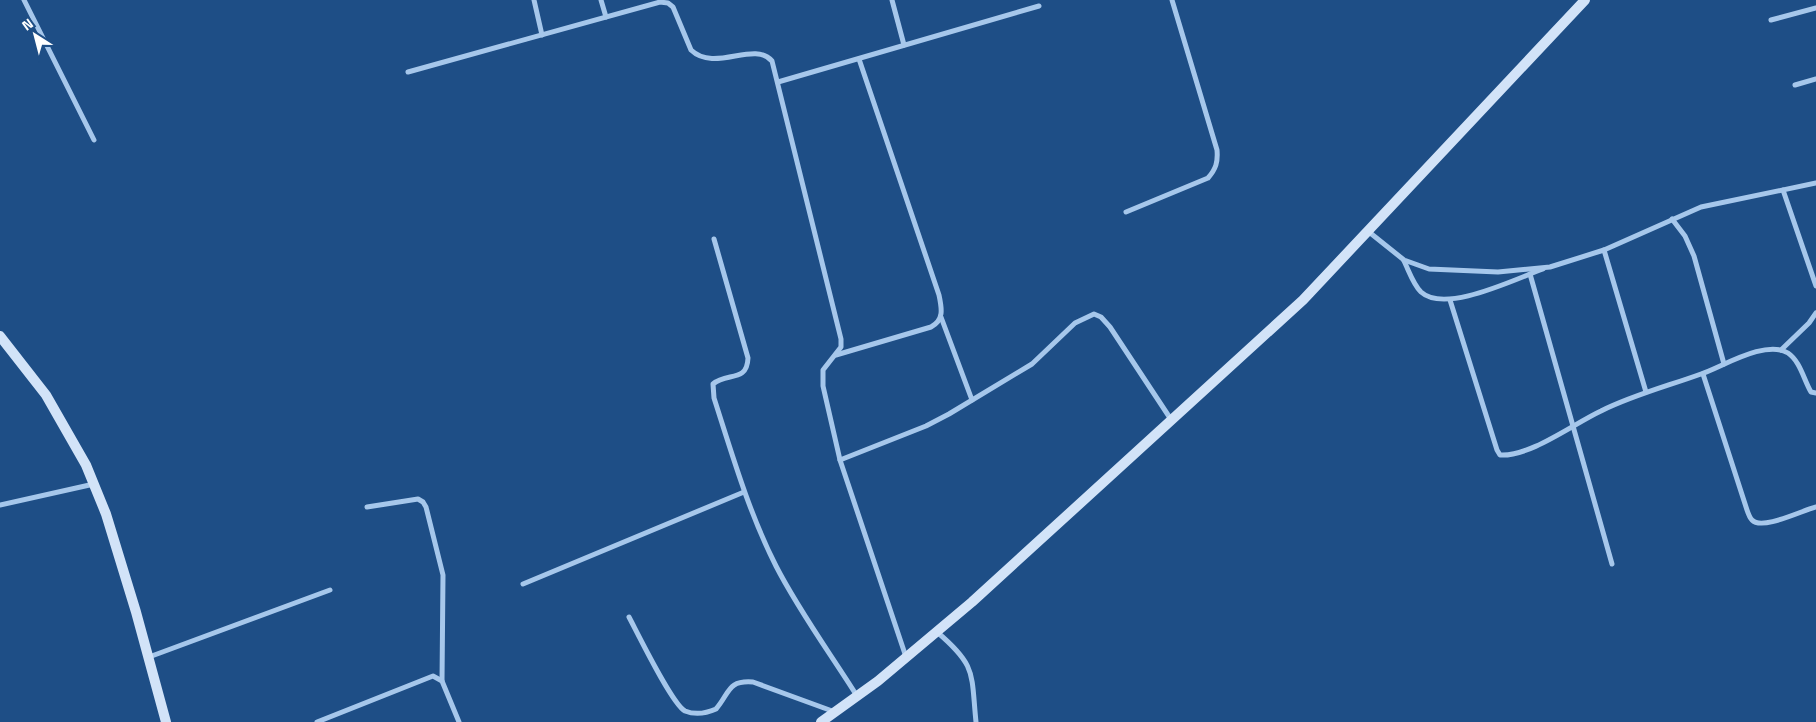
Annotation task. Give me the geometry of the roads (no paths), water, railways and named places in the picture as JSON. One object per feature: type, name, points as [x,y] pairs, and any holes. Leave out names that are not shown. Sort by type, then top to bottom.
[{"type":"street","points":[[24,0],[94,140]]},
{"type":"street","points":[[534,0],[542,34]]},
{"type":"street","points":[[602,0],[606,17]]},
{"type":"street","points":[[892,0],[904,46]]},
{"type":"street","points":[[1126,212],[1208,178],[1214,171],[1218,160],[1217,150],[1172,0]]},
{"type":"street","points":[[821,722],[857,697],[937,632],[1172,422],[1303,300],[1369,232],[1585,0]]},
{"type":"street","points":[[408,72],[660,2],[668,3],[677,13],[691,50],[697,56],[710,60],[758,53],[768,55],[772,60],[778,82],[839,324],[842,347],[823,370],[822,378],[840,460],[907,657]]},
{"type":"street","points":[[778,82],[1039,6]]},
{"type":"street","points":[[1770,20],[1816,8]]},
{"type":"street","points":[[859,59],[939,295],[941,317],[972,400]]},
{"type":"street","points":[[1795,85],[1816,79]]},
{"type":"street","points":[[1404,260],[1420,291],[1438,300],[1450,300],[1466,297],[1604,250],[1701,207],[1816,183]]},
{"type":"street","points":[[1783,190],[1816,286]]},
{"type":"street","points":[[1672,220],[1685,236],[1694,256],[1724,364]]},
{"type":"street","points":[[1369,232],[1404,260],[1429,269],[1498,272],[1550,267]]},
{"type":"street","points":[[714,239],[748,358],[748,367],[745,372],[717,380],[713,384],[712,390],[744,492],[776,566],[857,697]]},
{"type":"street","points":[[1604,250],[1646,392]]},
{"type":"street","points":[[1530,274],[1612,564]]},
{"type":"street","points":[[1450,300],[1496,450],[1500,455],[1507,455],[1532,447],[1615,404],[1703,374],[1746,355],[1773,349],[1788,353],[1795,361],[1811,392],[1816,393]]},
{"type":"street","points":[[1781,350],[1809,323],[1816,313]]},
{"type":"street","points":[[840,460],[938,421],[1032,364],[1075,323],[1094,314],[1101,317],[1110,327],[1172,422]]},
{"type":"street","points":[[836,355],[931,327],[941,317]]},
{"type":"street","points":[[0,336],[46,395],[70,434],[94,484],[106,514],[166,722]]},
{"type":"street","points":[[1703,374],[1747,510],[1753,521],[1760,524],[1770,523],[1816,507]]},
{"type":"street","points":[[0,505],[94,484]]},
{"type":"street","points":[[523,584],[744,492]]},
{"type":"street","points":[[367,507],[418,499],[426,507],[443,575],[442,681],[459,722]]},
{"type":"street","points":[[148,657],[330,590]]},
{"type":"street","points":[[629,617],[673,697],[684,710],[698,713],[716,709],[730,687],[745,681],[753,682],[836,712]]},
{"type":"street","points":[[937,632],[960,652],[968,664],[971,672],[976,722]]},
{"type":"street","points":[[316,722],[323,721],[433,676],[442,681]]}]
